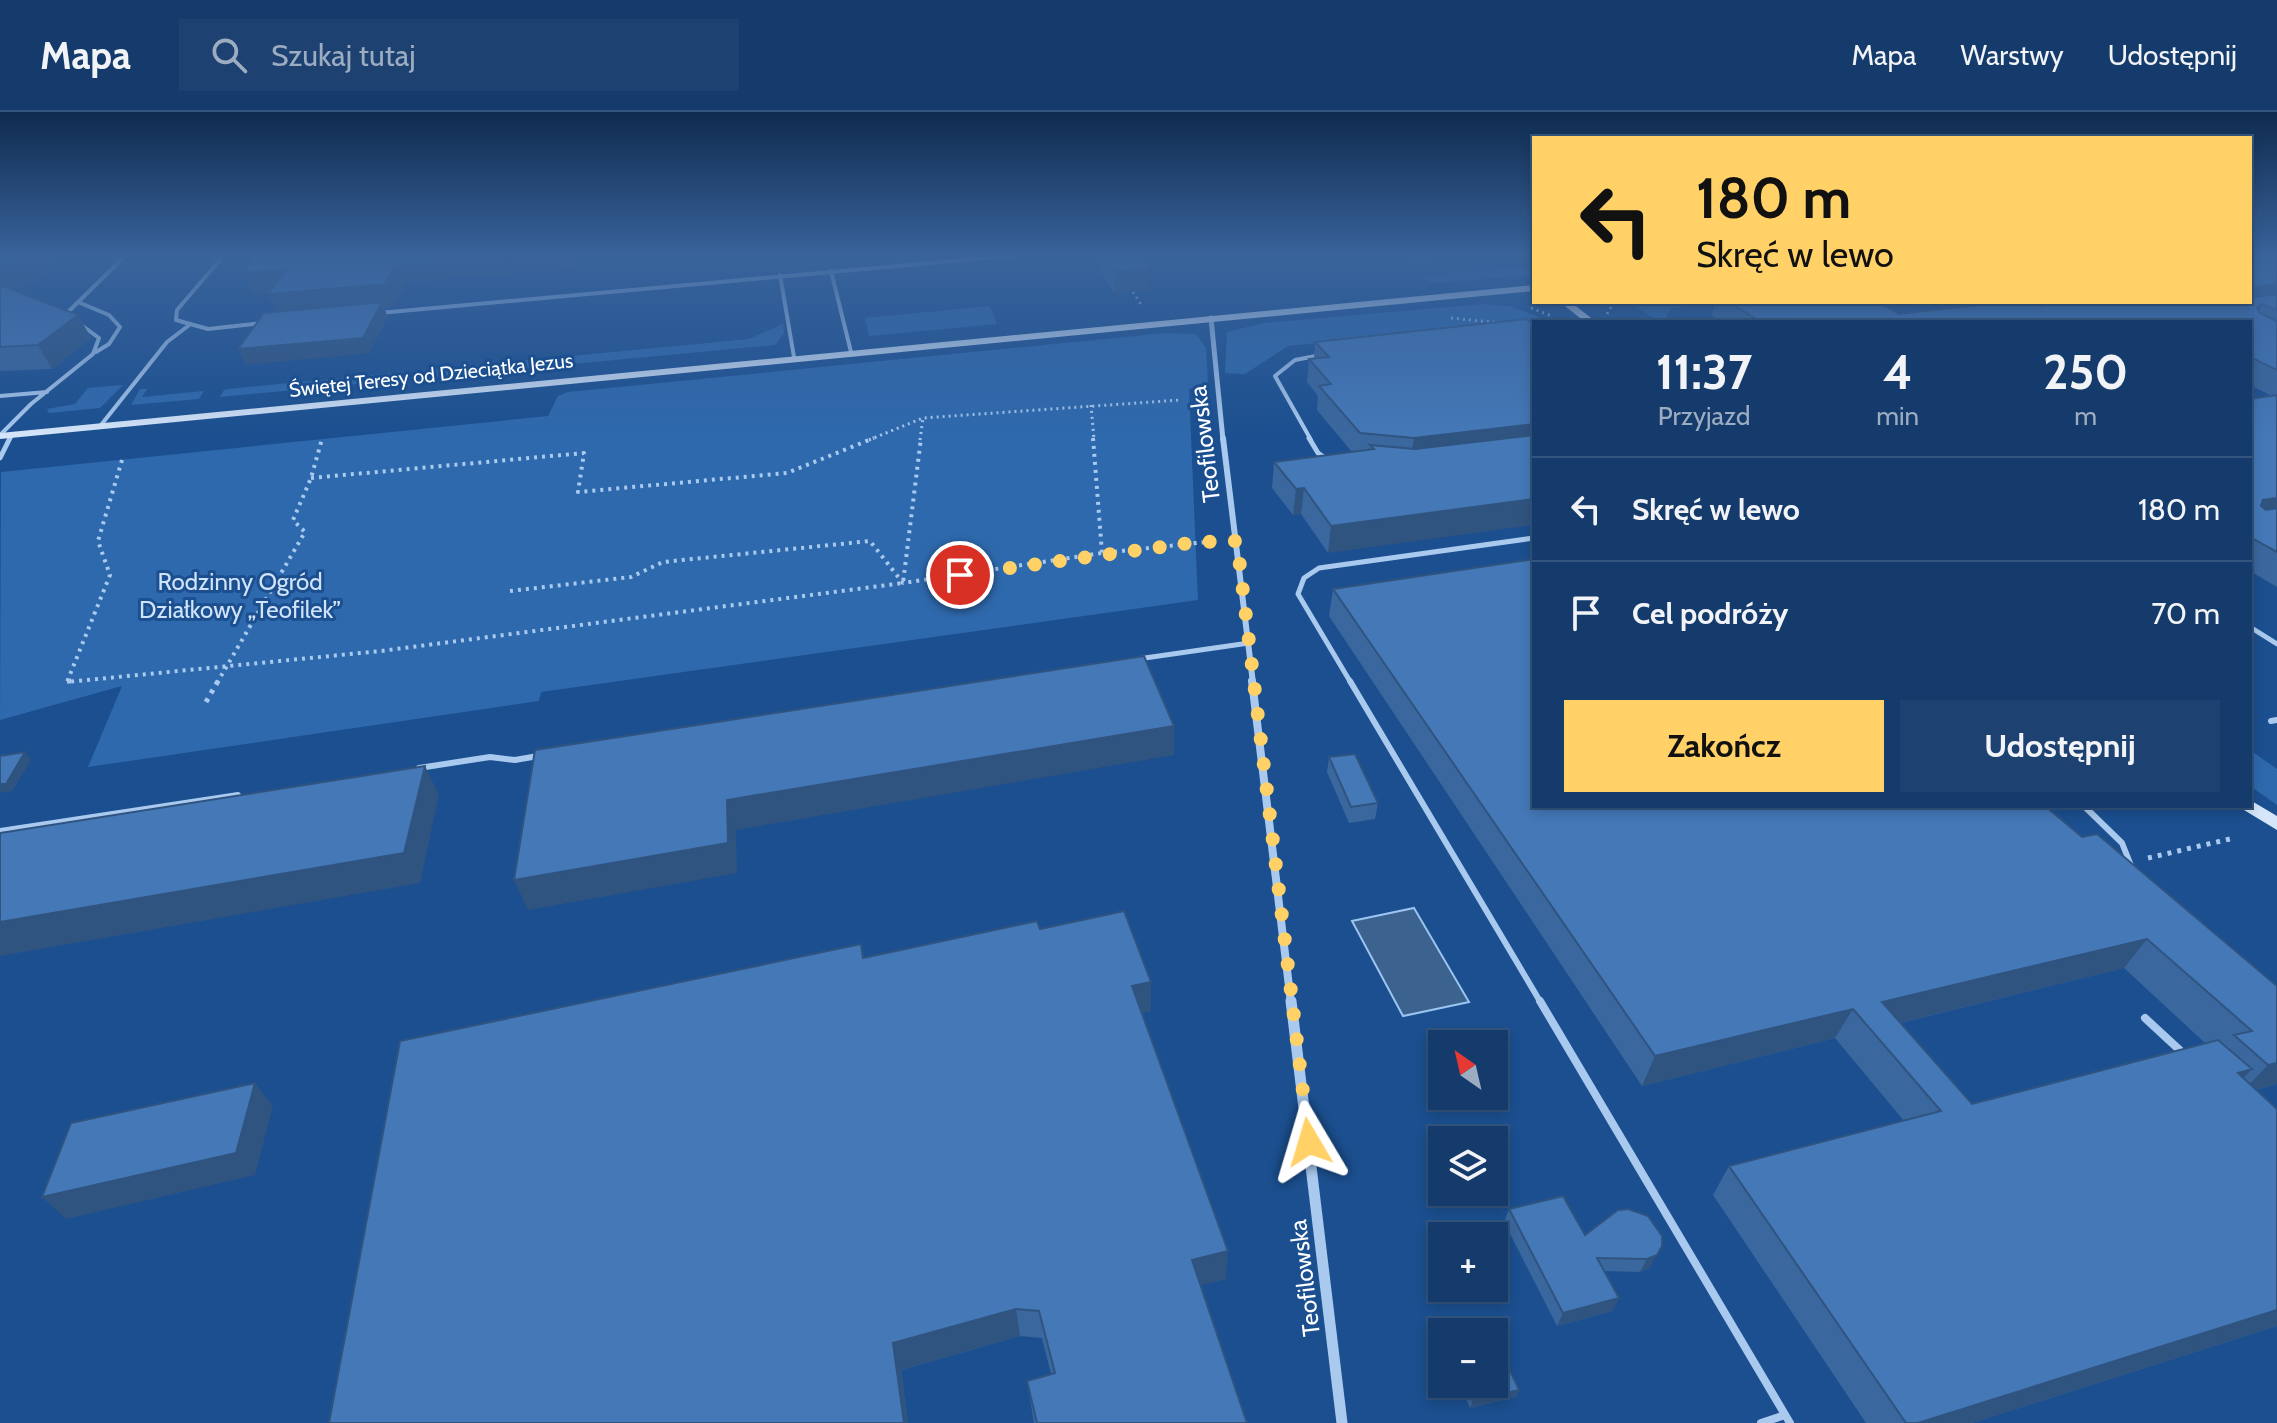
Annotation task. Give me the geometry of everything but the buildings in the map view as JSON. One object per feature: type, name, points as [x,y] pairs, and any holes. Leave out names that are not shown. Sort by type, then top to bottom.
[{"type":"street","name":"Świętej Teresy od Dzieciątka Jezus","points":[[0,435],[1241,315]]},
{"type":"street","name":"Teofilowska","points":[[1211,318],[1342,1423]]},
{"type":"street","points":[[2252,807],[2277,824]]},
{"type":"lane","points":[[70,315],[96,333],[99,345],[93,354]]},
{"type":"lane","points":[[0,435],[54,386],[109,344],[120,327],[109,315]]},
{"type":"lane","points":[[176,315],[176,320],[188,326],[214,328],[278,322]]},
{"type":"lane","points":[[787,315],[794,357]]},
{"type":"lane","points":[[842,315],[851,352]]},
{"type":"lane","points":[[101,425],[167,342],[188,326]]},
{"type":"lane","points":[[1332,354],[1302,357],[1282,367],[1275,376],[1318,453],[1328,460],[1342,461]]},
{"type":"lane","points":[[0,396],[47,392]]},
{"type":"lane","points":[[0,458],[12,434]]},
{"type":"lane","points":[[1532,538],[1319,568],[1308,572],[1299,582],[1298,594],[1787,1419],[1761,1423]]},
{"type":"lane","points":[[2252,628],[2277,644]]},
{"type":"lane","points":[[1132,660],[1249,643]]},
{"type":"lane","points":[[414,769],[490,757],[515,760],[540,756]]},
{"type":"lane","points":[[0,831],[245,794]]},
{"type":"lane","points":[[2086,808],[2122,843],[2133,874]]},
{"type":"lane","points":[[2145,1018],[2189,1058]]},
{"type":"path","points":[[1438,317],[1508,324]]},
{"type":"path","points":[[311,478],[584,453],[578,492],[787,473],[923,418],[1180,400]]},
{"type":"path","points":[[1091,405],[1102,553]]},
{"type":"path","points":[[903,583],[923,418]]},
{"type":"path","points":[[206,702],[305,532],[293,520],[311,478],[322,439]]},
{"type":"path","points":[[122,460],[98,541],[110,575],[67,682],[224,670],[581,627],[1102,553],[1197,542],[1237,541]]},
{"type":"path","points":[[510,591],[631,577],[663,562],[870,541],[903,583]]},
{"type":"path","points":[[2158,856],[2234,838]]},
{"type":"green space","points":[[994,315],[997,324],[869,336],[865,318]]},
{"type":"green space","points":[[1355,315],[1534,315],[1547,320],[1532,320],[1532,330],[1500,324],[1288,346],[1245,374],[1225,373],[1227,332],[1264,323]]},
{"type":"green space","points":[[1649,315],[1667,315],[1665,320],[1656,320]]},
{"type":"green space","points":[[783,324],[784,333],[775,345],[422,378],[424,370],[749,339]]},
{"type":"green space","name":"Rodzinny Ogród Działkowy „Teofilek”","points":[[1165,333],[1196,334],[1206,348],[1208,384],[1189,389],[1198,600],[541,692],[539,701],[88,767],[122,686],[0,720],[1,472],[548,416],[558,396],[568,392]]},
{"type":"green space","points":[[403,372],[400,380],[220,397],[228,389]]},
{"type":"green space","points":[[123,385],[100,408],[49,413],[47,409],[75,404],[88,388]]},
{"type":"green space","points":[[140,389],[147,389],[142,397],[204,391],[199,399],[131,405]]},
{"type":"green space","points":[[2252,751],[2277,769],[2277,805],[2252,787]]},
{"type":"shaded area","points":[[1414,908],[1469,1002],[1403,1016],[1352,921]]},
{"type":"route","points":[[960,575],[1102,553],[1197,542],[1237,541],[1309,1142]]}]
